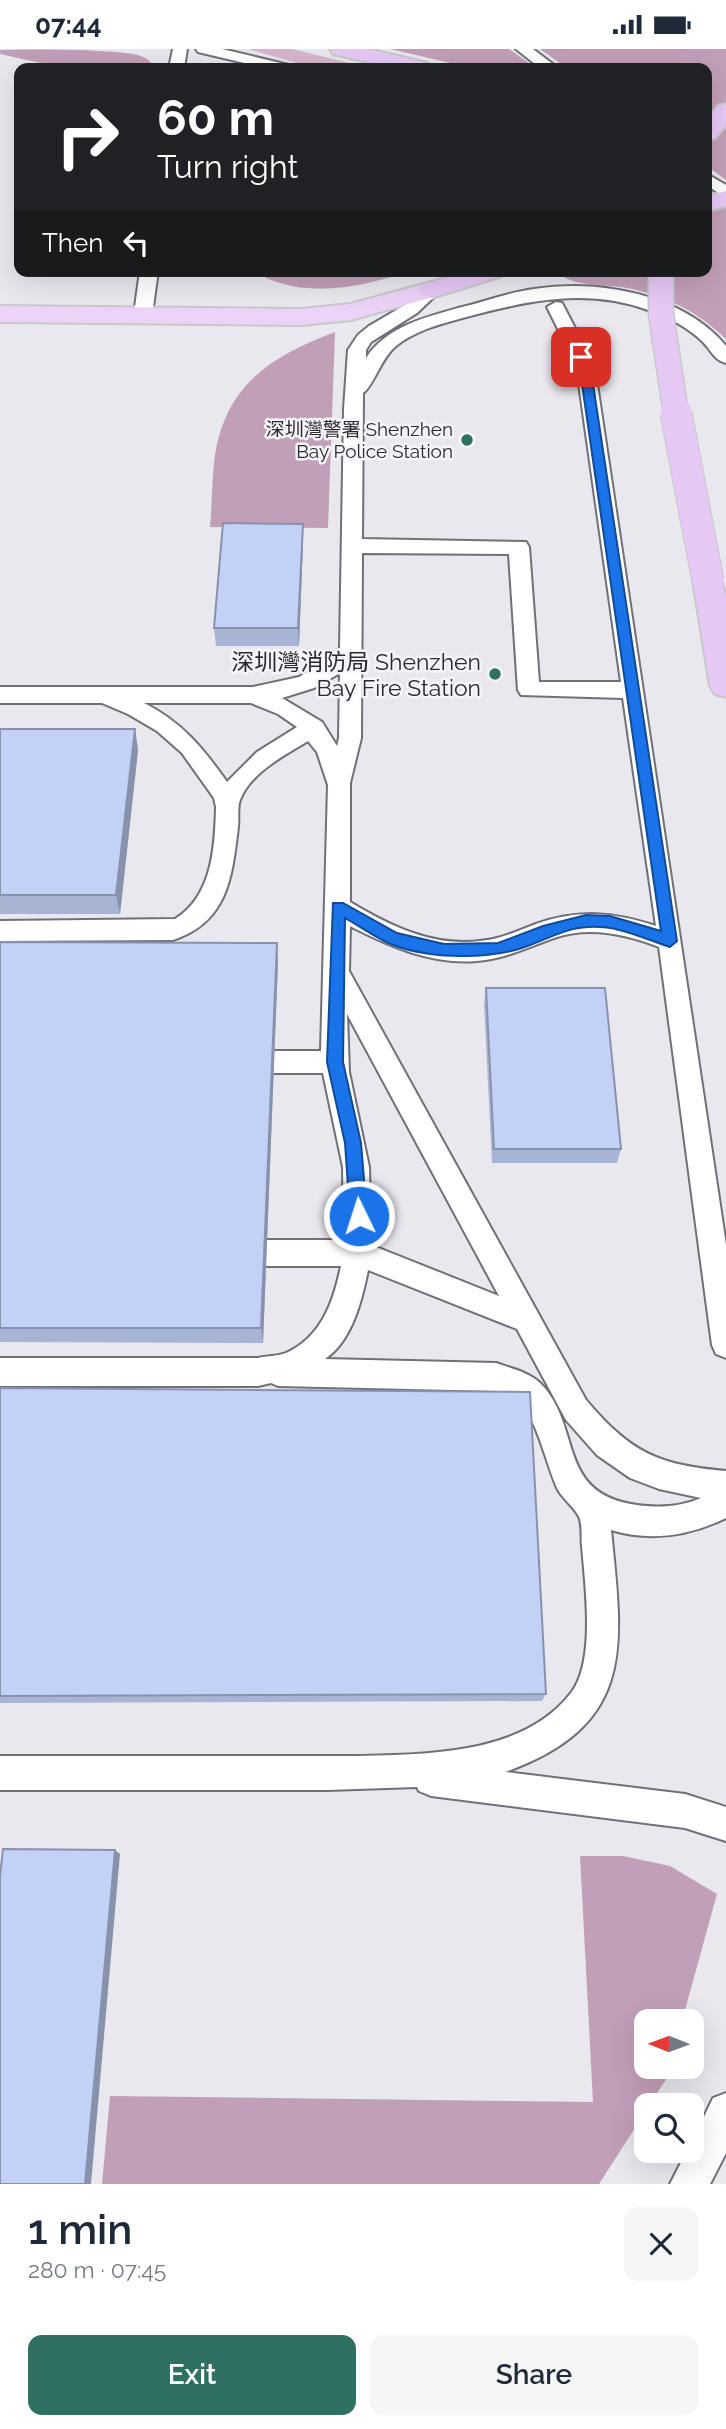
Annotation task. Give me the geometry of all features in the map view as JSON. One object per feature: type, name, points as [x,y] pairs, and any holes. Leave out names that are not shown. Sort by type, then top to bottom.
[{"type":"highway","points":[[341,49],[399,63]]},
{"type":"highway","points":[[712,127],[726,109]]},
{"type":"highway","points":[[0,314],[329,315],[473,277]]},
{"type":"highway","points":[[660,277],[666,361],[726,686]]},
{"type":"lane","points":[[203,49],[263,63]]},
{"type":"lane","points":[[523,49],[543,63]]},
{"type":"lane","points":[[143,314],[148,277]]},
{"type":"lane","points":[[339,785],[350,738],[354,365],[357,351],[364,339],[411,309],[431,290]]},
{"type":"lane","points":[[353,409],[368,367],[386,343],[398,335],[440,319],[542,293],[602,294],[655,307],[697,327],[726,358]]},
{"type":"lane","points":[[556,307],[581,357],[587,384],[670,941],[726,1345]]},
{"type":"lane","points":[[352,546],[519,547],[530,690],[633,690]]},
{"type":"lane","points":[[0,695],[253,695],[287,691],[314,680],[339,664],[351,650]]},
{"type":"lane","points":[[101,694],[136,707],[167,724],[204,764],[227,802]]},
{"type":"lane","points":[[253,695],[295,713],[314,728],[335,761],[339,785],[335,1062],[353,1143],[359,1216],[358,1253],[353,1282],[332,1331],[317,1347],[295,1363],[258,1372]]},
{"type":"lane","points":[[0,931],[152,931],[173,930],[189,925],[200,915],[219,882],[227,802],[238,782],[275,750],[314,728]]},
{"type":"lane","points":[[338,907],[393,939],[444,950],[498,949],[543,932],[586,921],[633,926],[670,941]]},
{"type":"lane","points":[[337,972],[576,1410],[596,1436],[622,1457],[650,1473],[680,1481],[726,1486]]},
{"type":"lane","points":[[274,1062],[335,1062]]},
{"type":"lane","points":[[267,1253],[358,1253],[527,1320]]},
{"type":"lane","points":[[0,1371],[258,1372],[496,1377],[524,1387],[540,1404],[563,1472],[576,1493],[594,1509],[620,1519],[659,1522],[686,1520],[726,1501]]},
{"type":"lane","points":[[0,1773],[382,1773],[451,1767],[505,1755],[536,1741],[564,1722],[587,1700],[597,1678],[601,1649],[594,1509]]},
{"type":"lane","points":[[382,1773],[685,1811],[726,1825]]},
{"type":"lane","points":[[689,2184],[726,2111]]},
{"type":"shaded area","points":[[248,49],[292,49],[349,63],[297,63]]},
{"type":"shaded area","points":[[390,49],[509,49],[529,63],[450,63]]},
{"type":"shaded area","points":[[540,49],[726,49],[726,180],[712,170],[712,63],[560,63]]},
{"type":"shaded area","points":[[0,50],[126,53],[144,57],[151,63],[40,63],[0,54]]},
{"type":"shaded area","points":[[712,194],[726,204],[726,339],[705,321],[671,301],[623,287],[572,281],[563,277],[712,277]]},
{"type":"shaded area","points":[[266,277],[389,277],[328,289],[294,286]]},
{"type":"shaded area","points":[[335,332],[328,528],[210,527],[216,446],[227,415],[237,397],[263,369],[279,358]]},
{"type":"shaded area","points":[[580,1856],[623,1856],[670,1866],[717,1894],[685,2009],[634,2009],[634,2079],[666,2079],[657,2093],[634,2093],[634,2130],[599,2184],[102,2184],[110,2096],[593,2102]]},
{"type":"building","points":[[223,523],[303,524],[298,628],[214,628]]},
{"type":"building","points":[[0,729],[135,729],[116,895],[0,895]]},
{"type":"building","points":[[0,942],[277,943],[261,1328],[0,1328]]},
{"type":"building","points":[[486,988],[605,988],[621,1149],[494,1149]]},
{"type":"building","points":[[0,1388],[530,1392],[546,1694],[0,1696]]},
{"type":"building","points":[[3,1849],[115,1850],[85,2184],[0,2184],[0,1876]]},
{"type":"place","name":"深圳灣警署 Shenzhen Bay Police Station","points":[[467,440]]},
{"type":"place","name":"深圳灣消防局 Shenzhen Bay Fire Station","points":[[495,674]]},
{"type":"route","points":[[359,1216],[353,1143],[335,1062],[338,907],[393,939],[444,950],[498,949],[543,932],[586,921],[633,926],[670,941],[581,357]]}]
